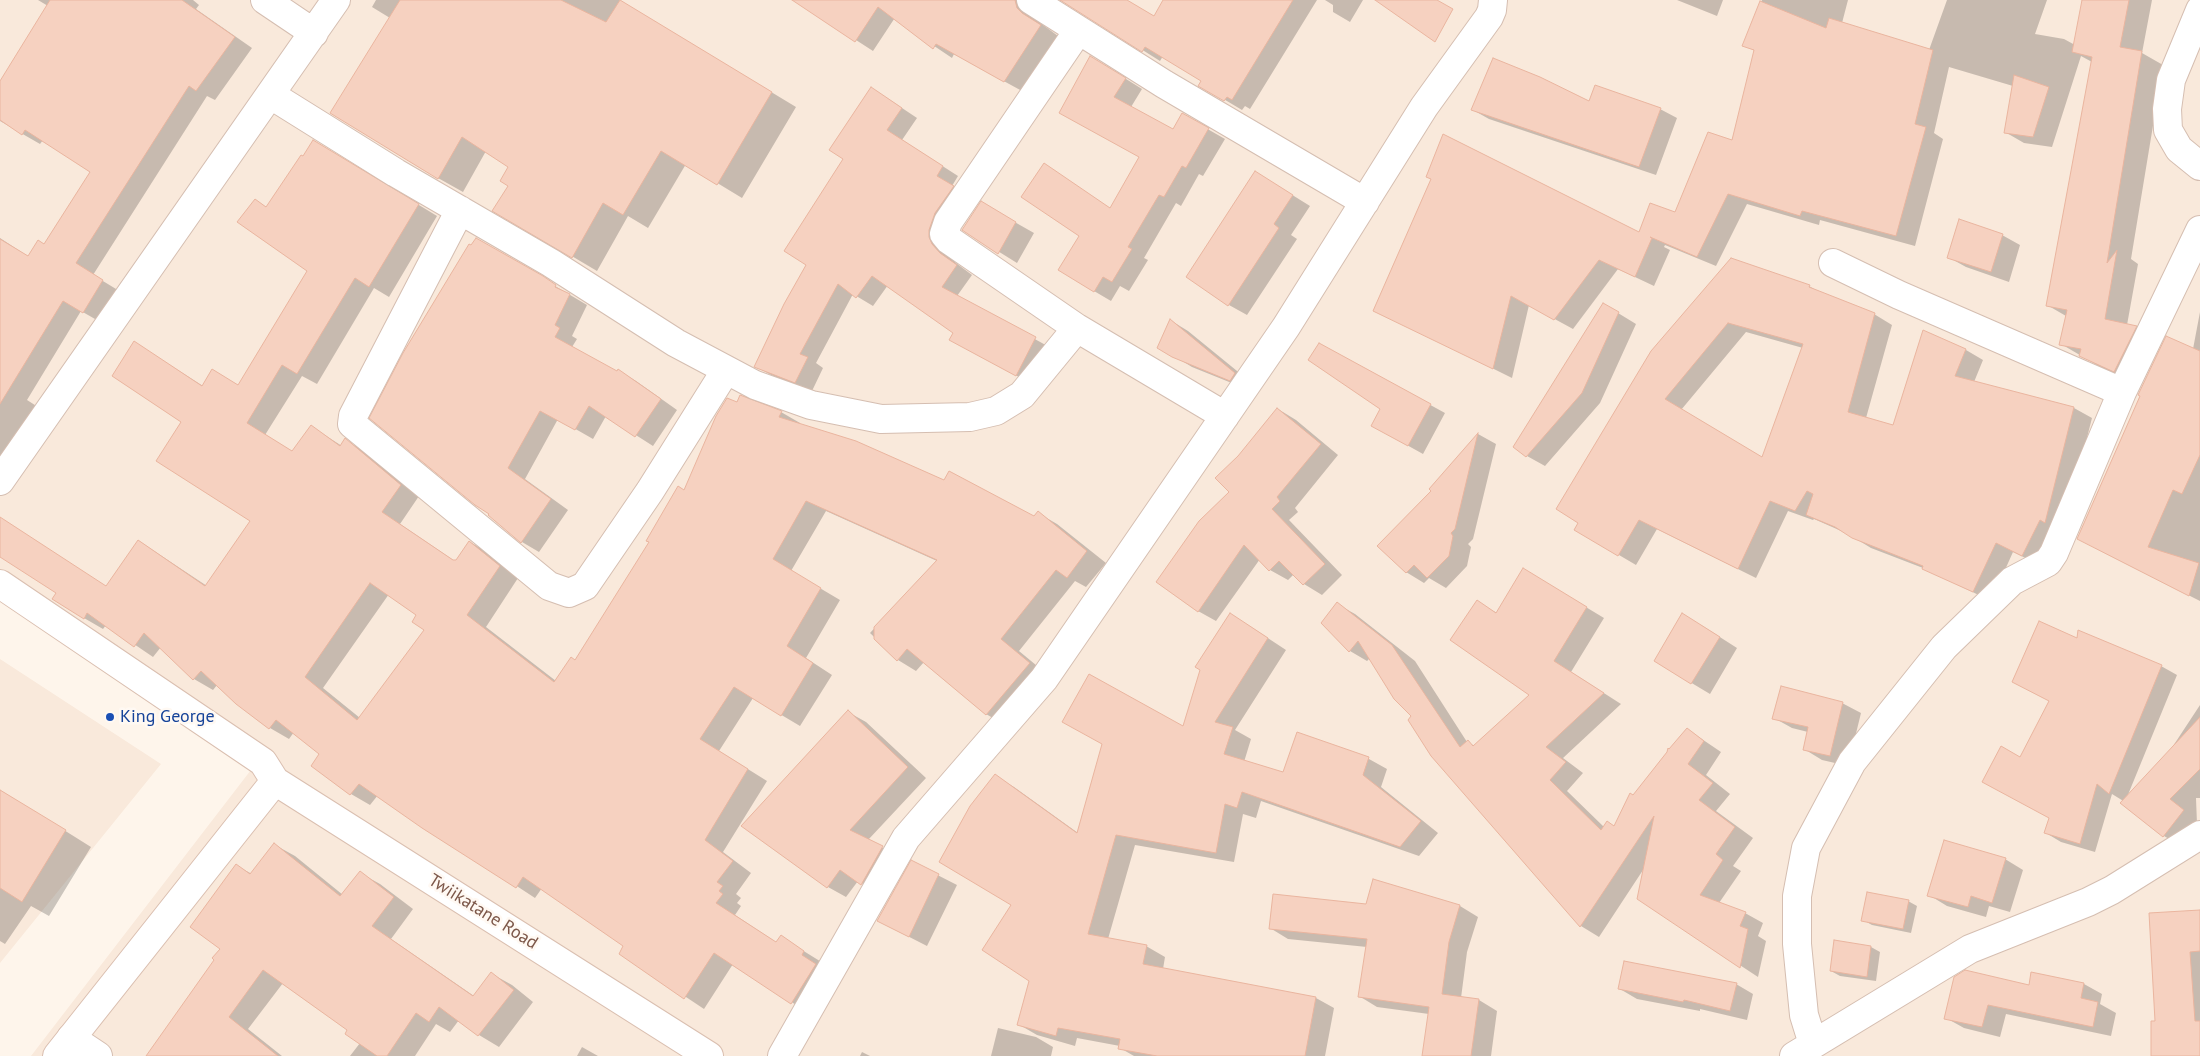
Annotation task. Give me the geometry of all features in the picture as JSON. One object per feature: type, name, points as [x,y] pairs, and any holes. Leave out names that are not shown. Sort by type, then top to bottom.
[{"type":"street","points":[[265,0],[314,33]]},
{"type":"street","points":[[0,481],[336,0]]},
{"type":"street","points":[[1031,0],[1078,31],[1365,202]]},
{"type":"street","points":[[782,1056],[906,838],[1044,679],[1286,327],[1424,107],[1489,16],[1493,0]]},
{"type":"street","points":[[2200,10],[2171,80],[2167,110],[2168,130],[2179,149],[2200,166]]},
{"type":"street","points":[[1078,31],[948,222],[944,234],[949,240],[1077,328],[1225,416]]},
{"type":"street","points":[[271,95],[396,174],[551,263],[676,343],[754,385],[811,405],[882,419],[970,417],[996,411],[1022,395],[1077,328]]},
{"type":"street","points":[[460,210],[356,410],[352,424],[549,586],[569,593],[585,586],[650,491],[726,370]]},
{"type":"street","points":[[1804,1050],[1804,1015],[1797,944],[1797,896],[1806,848],[1852,762],[1944,647],[2012,581],[2048,562],[2054,553],[2122,392],[2200,230]]},
{"type":"street","points":[[1833,262],[1899,295],[2122,392]]},
{"type":"street","name":"Twiikatane Road","points":[[0,584],[269,772],[709,1056]]},
{"type":"street","points":[[98,1056],[64,1047],[269,772]]},
{"type":"street","points":[[1804,1050],[1970,949],[2088,902],[2112,890],[2200,835]]},
{"type":"shaded area","points":[[0,0],[2200,0],[2200,1056],[31,1056],[254,766],[0,589]]},
{"type":"shaded area","points":[[0,659],[161,764],[0,963]]},
{"type":"building","points":[[50,0],[182,0],[235,37],[196,91],[189,86],[76,263],[103,280],[83,313],[63,301],[0,404],[0,239],[28,256],[38,240],[44,244],[90,172],[25,130],[22,135],[0,120],[0,81]]},
{"type":"building","points":[[400,0],[561,0],[606,22],[620,0],[772,92],[717,185],[661,151],[623,215],[603,203],[572,258],[492,211],[508,186],[500,181],[508,167],[462,137],[438,179],[330,113]]},
{"type":"building","points":[[792,0],[1015,0],[1017,8],[1022,13],[1041,25],[1004,82],[936,44],[933,49],[878,7],[855,42]]},
{"type":"building","points":[[1060,0],[1127,0],[1154,16],[1163,0],[1293,0],[1232,100],[1227,97],[1224,101],[1198,86],[1201,81],[1145,47],[1142,52]]},
{"type":"building","points":[[1375,0],[1437,0],[1453,9],[1435,42]]},
{"type":"building","points":[[2082,0],[2129,0],[2120,47],[2142,51],[2107,263],[2117,250],[2105,319],[2137,326],[2114,372],[2079,356],[2081,349],[2059,345],[2067,310],[2046,306],[2092,57],[2072,52]]},
{"type":"building","points":[[1760,1],[1826,28],[1829,18],[1933,50],[1915,124],[1926,127],[1896,236],[1802,211],[1800,216],[1728,194],[1697,257],[1650,237],[1652,238],[1635,277],[1599,260],[1554,320],[1511,296],[1493,369],[1373,311],[1431,179],[1426,177],[1443,134],[1639,232],[1650,203],[1675,212],[1708,132],[1732,140],[1754,50],[1742,46]]},
{"type":"building","points":[[1090,56],[1126,78],[1114,97],[1173,129],[1182,113],[1209,128],[1186,168],[1182,166],[1164,197],[1159,195],[1128,247],[1132,249],[1112,282],[1103,277],[1094,292],[1058,270],[1079,236],[1021,197],[1044,163],[1110,208],[1139,157],[1059,113]]},
{"type":"building","points":[[1493,58],[1540,77],[1589,101],[1595,85],[1661,108],[1639,167],[1471,110]]},
{"type":"building","points":[[2014,75],[2049,87],[2033,137],[2004,133]]},
{"type":"building","points":[[871,87],[902,108],[887,130],[943,166],[937,176],[954,186],[935,213],[929,230],[932,244],[940,253],[957,265],[942,287],[1036,337],[1016,376],[949,340],[953,333],[872,276],[856,298],[838,284],[800,354],[808,357],[795,383],[754,367],[784,304],[806,265],[784,251],[843,159],[829,150]]},
{"type":"building","points":[[313,140],[419,204],[369,287],[355,278],[297,374],[282,365],[247,423],[292,451],[311,425],[340,446],[345,438],[401,485],[382,512],[453,560],[456,560],[469,541],[500,566],[467,615],[554,682],[571,657],[575,660],[649,542],[646,541],[678,486],[684,490],[716,416],[727,398],[737,402],[740,395],[782,411],[779,417],[856,441],[944,480],[949,471],[1034,516],[1038,511],[1087,551],[1067,578],[1056,570],[1001,639],[1030,663],[986,715],[907,649],[897,661],[874,639],[874,627],[937,560],[806,501],[773,559],[821,588],[787,646],[813,663],[781,716],[734,687],[700,739],[748,769],[705,840],[733,861],[717,882],[723,886],[719,891],[723,894],[716,903],[776,942],[781,935],[804,951],[802,955],[816,964],[791,1004],[714,953],[684,999],[619,954],[623,946],[523,877],[516,888],[422,828],[359,784],[350,795],[311,766],[319,754],[276,720],[269,729],[236,704],[201,671],[193,680],[144,633],[134,647],[87,613],[84,619],[52,599],[56,593],[0,557],[0,517],[106,586],[138,540],[205,586],[250,521],[156,461],[181,422],[112,376],[134,341],[202,386],[212,369],[238,385],[307,271],[237,222],[255,199],[266,207],[301,155],[303,156]],"holes":[[[370,583],[416,615],[412,622],[424,630],[357,720],[305,677]]]},
{"type":"building","points":[[1255,171],[1293,195],[1274,224],[1279,228],[1228,306],[1186,277]]},
{"type":"building","points":[[981,201],[1016,222],[998,254],[962,230]]},
{"type":"building","points":[[1959,219],[2003,234],[1991,272],[1947,258]]},
{"type":"building","points":[[476,238],[543,276],[556,285],[555,287],[570,294],[555,325],[560,328],[555,337],[617,371],[618,369],[661,399],[635,437],[589,406],[575,430],[540,411],[508,468],[551,499],[521,543],[489,514],[475,505],[369,418],[403,353],[469,244],[471,245]]},
{"type":"building","points":[[1731,258],[1810,285],[1809,287],[1875,313],[1848,412],[1893,425],[1923,330],[1966,349],[1955,376],[2074,407],[2045,523],[2040,520],[2022,556],[1996,543],[1973,592],[1922,569],[1923,566],[1852,538],[1835,527],[1806,515],[1813,494],[1807,491],[1795,511],[1770,501],[1738,569],[1639,520],[1618,556],[1574,530],[1578,523],[1556,509],[1651,351]],"holes":[[[1728,323],[1803,344],[1762,457],[1665,399]]]},
{"type":"building","points":[[1603,303],[1619,312],[1582,393],[1526,457],[1513,447]]},
{"type":"building","points":[[1170,319],[1235,373],[1230,381],[1172,357],[1157,348]]},
{"type":"building","points":[[2166,336],[2200,351],[2200,455],[2182,494],[2173,490],[2148,547],[2199,563],[2189,596],[2077,539],[2140,396],[2138,395]]},
{"type":"building","points":[[1319,343],[1431,404],[1408,446],[1371,426],[1380,409],[1308,360]]},
{"type":"building","points":[[1277,408],[1321,444],[1277,497],[1280,501],[1272,509],[1325,564],[1303,585],[1279,561],[1269,571],[1244,545],[1198,612],[1156,582],[1199,521],[1229,492],[1215,478],[1238,456]]},
{"type":"building","points":[[1478,433],[1455,529],[1451,533],[1453,536],[1449,556],[1427,578],[1414,565],[1406,573],[1377,546],[1431,491],[1429,489]]},
{"type":"building","points":[[1523,568],[1587,607],[1554,661],[1604,693],[1546,747],[1566,762],[1550,780],[1601,830],[1607,821],[1614,826],[1630,793],[1633,795],[1667,752],[1668,748],[1687,728],[1704,741],[1688,764],[1713,783],[1699,800],[1735,827],[1716,854],[1723,860],[1700,895],[1746,912],[1740,926],[1748,929],[1740,968],[1637,899],[1654,816],[1580,927],[1431,756],[1408,720],[1411,716],[1394,699],[1358,641],[1349,652],[1321,623],[1337,602],[1392,645],[1460,747],[1468,740],[1473,746],[1529,695],[1450,640],[1477,600],[1496,613]]},
{"type":"building","points":[[1230,613],[1268,638],[1215,722],[1233,727],[1224,754],[1283,772],[1297,732],[1369,757],[1363,775],[1421,821],[1400,847],[1242,792],[1237,808],[1225,804],[1216,853],[1116,835],[1088,934],[1147,945],[1143,964],[1316,997],[1305,1056],[1157,1056],[1118,1049],[1120,1039],[1058,1028],[1056,1036],[1017,1025],[1029,981],[982,950],[1011,905],[939,862],[970,806],[995,774],[1077,833],[1102,744],[1062,722],[1089,674],[1183,726],[1200,670],[1195,667]]},
{"type":"building","points":[[1682,613],[1720,637],[1691,684],[1654,661]]},
{"type":"building","points":[[2039,621],[2077,638],[2078,630],[2162,665],[2109,794],[2097,784],[2080,844],[2044,833],[2049,818],[1982,782],[2001,746],[2020,757],[2049,701],[2012,682]]},
{"type":"building","points":[[1781,686],[1843,702],[1830,756],[1803,750],[1808,727],[1772,719]]},
{"type":"building","points":[[848,710],[908,767],[850,830],[883,846],[861,885],[840,870],[827,888],[741,826]]},
{"type":"building","points":[[2200,717],[2200,769],[2170,799],[2184,810],[2163,837],[2120,803]]},
{"type":"building","points":[[0,790],[66,830],[22,902],[0,888]]},
{"type":"building","points":[[1944,840],[2006,858],[1992,903],[1971,896],[1968,907],[1927,896]]},
{"type":"building","points":[[274,843],[340,896],[360,871],[394,897],[372,926],[473,996],[491,972],[514,990],[478,1036],[439,1007],[429,1022],[416,1013],[387,1056],[377,1056],[345,1034],[347,1030],[263,970],[229,1017],[278,1056],[146,1056],[220,949],[190,927],[236,864],[250,874]]},
{"type":"building","points":[[911,860],[939,874],[909,937],[877,921]]},
{"type":"building","points":[[1373,879],[1460,905],[1449,942],[1442,994],[1479,999],[1471,1056],[1422,1056],[1429,1007],[1358,997],[1367,939],[1269,929],[1273,894],[1366,904]]},
{"type":"building","points":[[1867,892],[1909,900],[1903,929],[1861,921]]},
{"type":"building","points":[[2200,910],[2200,951],[2190,952],[2195,1021],[2200,1021],[2200,1056],[2151,1056],[2151,1021],[2155,1021],[2149,913]]},
{"type":"building","points":[[1834,940],[1871,946],[1867,977],[1830,971]]},
{"type":"building","points":[[1624,961],[1737,983],[1730,1011],[1684,1000],[1683,1002],[1618,989]]},
{"type":"building","points":[[1965,970],[2029,985],[2031,972],[2084,983],[2081,998],[2098,1002],[2093,1027],[1988,1005],[1982,1027],[1944,1019],[1954,977]]},
{"type":"place","name":"King George","points":[[110,717]]}]
